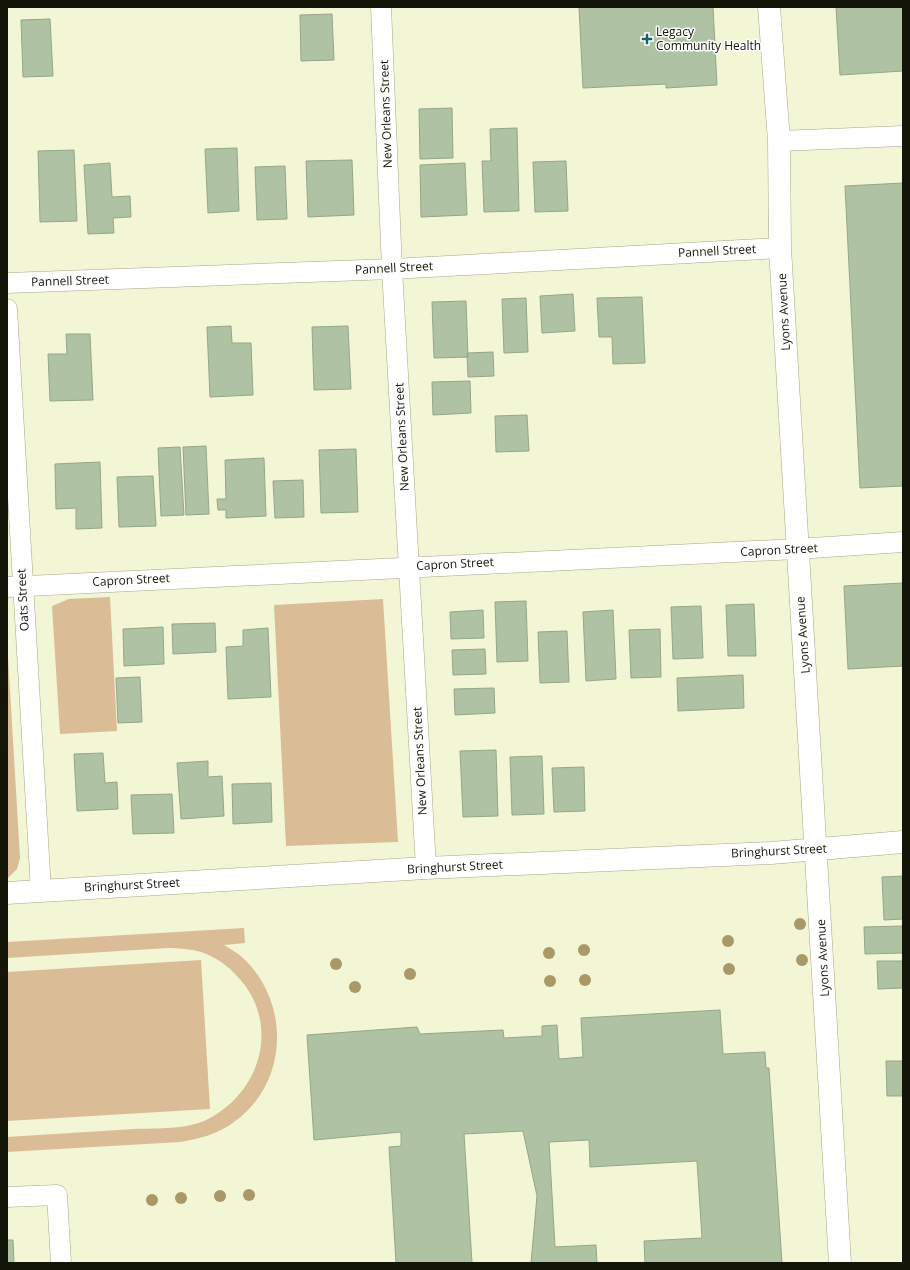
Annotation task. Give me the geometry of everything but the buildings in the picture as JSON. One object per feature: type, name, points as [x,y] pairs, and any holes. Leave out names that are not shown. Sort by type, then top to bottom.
[{"type":"street","name":"New Orleans Street","points":[[381,7],[392,268],[426,868]]},
{"type":"street","name":"Lyons Avenue","points":[[769,7],[778,142],[780,248],[840,1263]]},
{"type":"street","points":[[778,142],[903,136]]},
{"type":"street","name":"Pannell Street","points":[[7,283],[392,268],[780,248]]},
{"type":"street","name":"Oats Street","points":[[7,309],[15,586],[41,891]]},
{"type":"street","name":"Capron Street","points":[[15,586],[410,566],[798,549],[903,542]]},
{"type":"street","name":"Bringhurst Street","points":[[7,893],[426,868],[816,849],[903,842]]},
{"type":"street","points":[[7,1197],[57,1195],[61,1263]]},
{"type":"shaded area","points":[[110,597],[117,731],[60,734],[52,606],[69,599]]},
{"type":"shaded area","points":[[383,599],[398,842],[286,846],[274,605]]},
{"type":"shaded area","points":[[7,640],[20,858],[17,869],[7,879]]},
{"type":"shaded area","points":[[244,928],[245,943],[224,945],[242,957],[259,977],[270,998],[276,1020],[277,1043],[273,1066],[265,1087],[252,1106],[234,1122],[221,1130],[201,1138],[187,1141],[7,1152],[7,1137],[172,1128],[200,1123],[227,1107],[242,1091],[253,1073],[260,1053],[261,1033],[258,1013],[250,993],[229,968],[220,961],[206,954],[189,949],[168,948],[7,958],[7,942]]},
{"type":"shaded area","points":[[201,960],[210,1109],[7,1121],[7,972]]},
{"type":"place","name":"Legacy Community Health","points":[[647,39]]}]
